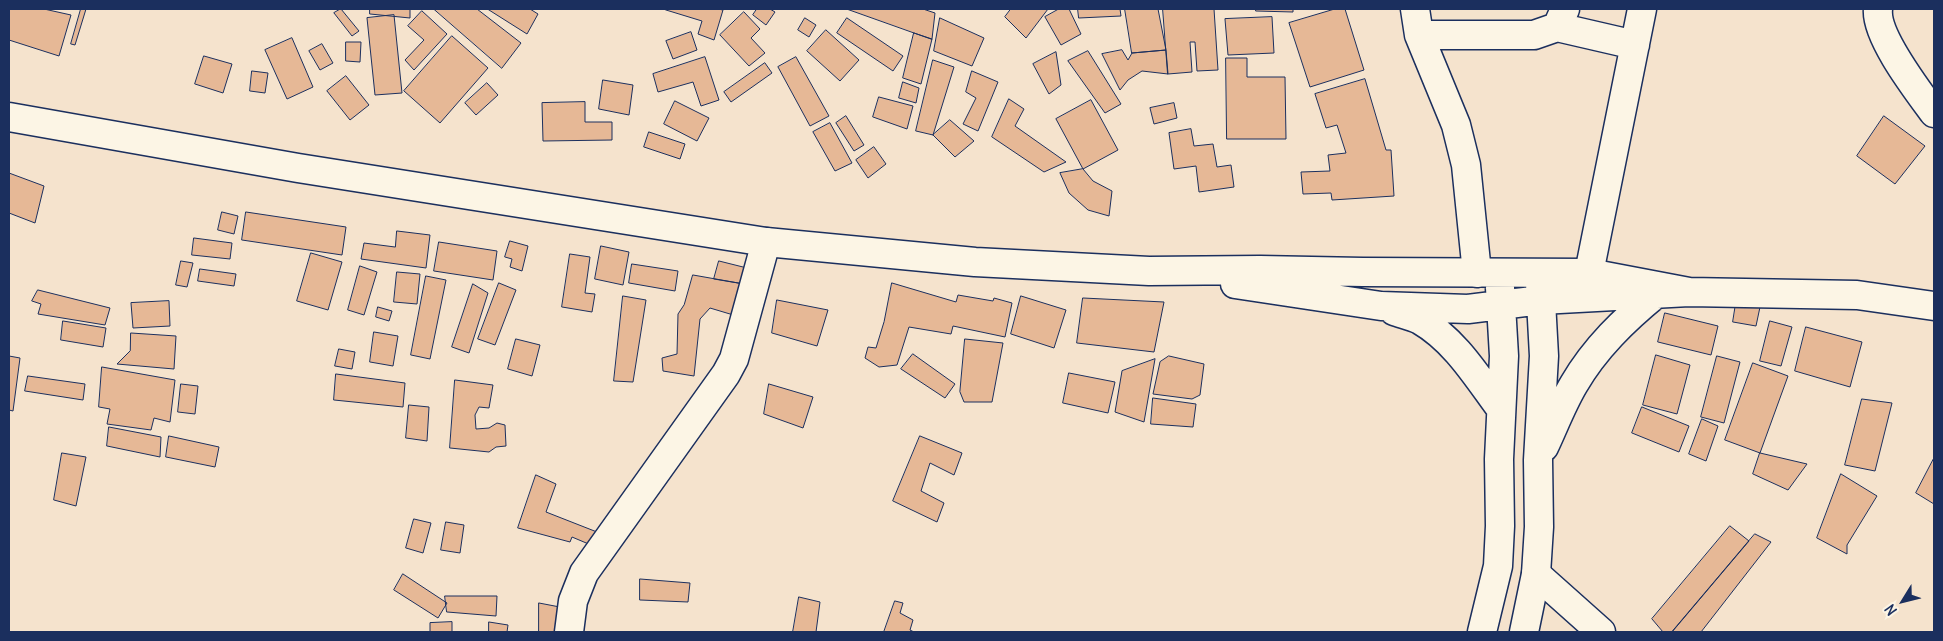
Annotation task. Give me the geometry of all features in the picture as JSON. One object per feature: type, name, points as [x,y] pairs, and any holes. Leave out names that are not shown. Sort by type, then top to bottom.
[{"type":"street","points":[[1589,273],[1642,9]]},
{"type":"street","points":[[1878,9],[1885,35],[1906,74],[1934,113]]},
{"type":"street","points":[[1482,632],[1498,566],[1500,526],[1498,459],[1504,356],[1502,306],[1488,273],[1456,125],[1417,22],[1534,36],[1561,18],[1635,44]]},
{"type":"street","points":[[9,117],[298,168],[766,242],[975,262],[1149,271],[1260,270],[1589,273],[1689,292]]},
{"type":"street","points":[[569,632],[573,601],[584,573],[726,374],[734,359],[766,242]]},
{"type":"street","points":[[1149,271],[1381,306],[1468,309],[1541,300],[1689,292],[1857,296],[1934,306]]},
{"type":"street","points":[[1524,632],[1536,574],[1539,527],[1538,460],[1544,356],[1539,273]]},
{"type":"street","points":[[1538,460],[1574,384],[1589,362],[1609,336],[1656,294]]},
{"type":"street","points":[[1381,306],[1419,320],[1448,341],[1462,356],[1501,409]]},
{"type":"street","points":[[1536,574],[1601,632]]},
{"type":"building","points":[[9,9],[44,9],[71,15],[59,56],[9,40]]},
{"type":"building","points":[[81,9],[86,9],[75,45],[71,44]]},
{"type":"building","points":[[341,9],[359,31],[352,36],[334,13]]},
{"type":"building","points":[[370,9],[410,9],[410,18],[370,14]]},
{"type":"building","points":[[434,9],[477,9],[521,43],[502,68]]},
{"type":"building","points":[[490,9],[530,9],[538,14],[527,34]]},
{"type":"building","points":[[667,9],[723,10],[714,40],[698,34],[702,21]]},
{"type":"building","points":[[757,9],[770,9],[775,12],[766,25],[753,15]]},
{"type":"building","points":[[847,9],[923,9],[935,13],[932,39]]},
{"type":"building","points":[[1011,9],[1048,9],[1026,38],[1005,17]]},
{"type":"building","points":[[1059,9],[1069,9],[1081,34],[1061,45],[1045,17]]},
{"type":"building","points":[[1078,9],[1120,9],[1121,16],[1079,18]]},
{"type":"building","points":[[1125,9],[1158,9],[1166,50],[1132,53]]},
{"type":"building","points":[[1163,9],[1214,9],[1218,70],[1197,71],[1195,42],[1190,42],[1192,72],[1168,74]]},
{"type":"building","points":[[1256,9],[1293,9],[1293,12],[1256,11]]},
{"type":"building","points":[[1335,9],[1345,9],[1364,70],[1310,87],[1289,23]]},
{"type":"building","points":[[422,11],[447,34],[414,70],[405,60],[424,40],[408,26]]},
{"type":"building","points":[[744,12],[760,29],[751,38],[765,53],[749,66],[720,35]]},
{"type":"building","points":[[394,15],[402,93],[375,95],[367,18]]},
{"type":"building","points":[[1272,17],[1274,53],[1228,55],[1225,19]]},
{"type":"building","points":[[805,18],[816,25],[809,37],[798,30]]},
{"type":"building","points":[[847,18],[903,56],[893,71],[837,33]]},
{"type":"building","points":[[940,18],[984,38],[972,66],[934,51]]},
{"type":"building","points":[[826,30],[859,60],[840,81],[807,51]]},
{"type":"building","points":[[691,32],[697,50],[673,59],[666,41]]},
{"type":"building","points":[[914,33],[932,39],[921,84],[903,78]]},
{"type":"building","points":[[452,36],[488,68],[440,123],[404,91]]},
{"type":"building","points":[[292,38],[313,87],[287,99],[265,50]]},
{"type":"building","points":[[346,42],[361,42],[360,62],[346,61]]},
{"type":"building","points":[[322,44],[333,63],[320,70],[309,51]]},
{"type":"building","points":[[1122,50],[1128,60],[1132,53],[1166,50],[1168,74],[1142,71],[1128,80],[1120,90],[1102,54]]},
{"type":"building","points":[[1088,51],[1121,104],[1105,113],[1068,61]]},
{"type":"building","points":[[1056,52],[1061,85],[1049,94],[1033,64]]},
{"type":"building","points":[[204,56],[232,64],[223,93],[195,84]]},
{"type":"building","points":[[705,57],[719,100],[701,106],[693,82],[658,92],[653,74]]},
{"type":"building","points":[[796,57],[829,116],[810,126],[778,67]]},
{"type":"building","points":[[1226,58],[1247,58],[1247,77],[1285,77],[1286,139],[1227,139]]},
{"type":"building","points":[[933,60],[954,67],[933,135],[916,131]]},
{"type":"building","points":[[765,63],[772,73],[731,102],[724,92]]},
{"type":"building","points":[[252,71],[268,73],[265,93],[250,91]]},
{"type":"building","points":[[972,71],[998,82],[978,131],[963,124],[976,98],[966,92]]},
{"type":"building","points":[[346,76],[369,105],[350,120],[327,91]]},
{"type":"building","points":[[1365,79],[1386,150],[1391,150],[1394,196],[1332,200],[1331,193],[1303,194],[1301,172],[1330,171],[1328,155],[1346,153],[1337,125],[1326,128],[1315,94]]},
{"type":"building","points":[[603,80],[633,85],[629,115],[599,109]]},
{"type":"building","points":[[903,82],[919,88],[916,103],[899,98]]},
{"type":"building","points":[[487,83],[498,95],[476,115],[465,103]]},
{"type":"building","points":[[879,97],[913,106],[907,129],[873,117]]},
{"type":"building","points":[[1009,99],[1024,109],[1015,126],[1066,162],[1044,172],[992,137]]},
{"type":"building","points":[[1091,100],[1118,150],[1083,169],[1056,119]]},
{"type":"building","points":[[675,101],[709,118],[697,141],[664,124]]},
{"type":"building","points":[[585,102],[585,122],[612,122],[612,140],[543,141],[542,103]]},
{"type":"building","points":[[1174,103],[1177,118],[1154,124],[1150,108]]},
{"type":"building","points":[[846,116],[864,145],[854,151],[836,123]]},
{"type":"building","points":[[1884,116],[1925,146],[1895,184],[1857,156]]},
{"type":"building","points":[[950,120],[974,141],[955,157],[933,135]]},
{"type":"building","points":[[830,123],[852,163],[835,171],[813,132]]},
{"type":"building","points":[[1191,129],[1194,146],[1213,144],[1217,167],[1231,165],[1234,187],[1199,192],[1196,166],[1174,169],[1169,133]]},
{"type":"building","points":[[649,132],[685,144],[680,159],[644,147]]},
{"type":"building","points":[[874,147],[886,164],[868,178],[856,160]]},
{"type":"building","points":[[1083,169],[1093,181],[1112,191],[1109,216],[1088,210],[1069,193],[1060,173]]},
{"type":"building","points":[[9,173],[44,186],[35,223],[9,213]]},
{"type":"building","points":[[222,212],[238,216],[234,234],[218,230]]},
{"type":"building","points":[[246,212],[346,227],[342,255],[242,240]]},
{"type":"building","points":[[397,231],[430,235],[426,268],[361,259],[364,243],[395,247]]},
{"type":"building","points":[[194,238],[232,243],[230,259],[192,255]]},
{"type":"building","points":[[510,241],[528,246],[522,271],[510,267],[512,259],[505,257]]},
{"type":"building","points":[[439,242],[497,251],[493,280],[434,271]]},
{"type":"building","points":[[601,246],[629,252],[623,285],[595,279]]},
{"type":"building","points":[[311,253],[342,262],[328,310],[297,301]]},
{"type":"building","points":[[570,254],[590,257],[585,293],[595,294],[592,312],[562,307]]},
{"type":"building","points":[[181,261],[193,263],[187,287],[176,285]]},
{"type":"building","points":[[719,261],[747,268],[744,284],[714,279]]},
{"type":"building","points":[[632,264],[678,271],[675,291],[629,283]]},
{"type":"building","points":[[360,266],[377,272],[364,315],[348,310]]},
{"type":"building","points":[[200,269],[236,274],[234,286],[198,281]]},
{"type":"building","points":[[397,272],[420,274],[417,304],[394,302]]},
{"type":"building","points":[[693,275],[744,284],[740,317],[710,308],[700,319],[694,376],[663,371],[662,358],[677,354],[678,314],[684,305]]},
{"type":"building","points":[[426,276],[446,280],[430,359],[411,355]]},
{"type":"building","points":[[499,283],[516,290],[495,345],[478,339]]},
{"type":"building","points":[[892,283],[956,302],[958,295],[993,301],[994,298],[1012,303],[1005,337],[953,326],[951,334],[909,327],[897,365],[879,367],[865,358],[868,347],[876,348],[884,322]]},
{"type":"building","points":[[473,284],[488,293],[469,353],[452,347]]},
{"type":"building","points":[[38,290],[110,308],[105,325],[38,314],[41,304],[32,301]]},
{"type":"building","points":[[623,296],[646,300],[633,382],[614,381]]},
{"type":"building","points":[[1021,296],[1066,310],[1054,348],[1011,334]]},
{"type":"building","points":[[1083,298],[1164,302],[1154,352],[1077,343]]},
{"type":"building","points":[[777,300],[828,310],[817,346],[772,333]]},
{"type":"building","points":[[169,301],[170,326],[133,328],[131,303]]},
{"type":"building","points":[[1736,303],[1760,307],[1756,326],[1733,322]]},
{"type":"building","points":[[378,307],[392,311],[389,321],[376,317]]},
{"type":"building","points":[[1665,313],[1718,326],[1711,355],[1658,342]]},
{"type":"building","points":[[63,321],[106,328],[103,347],[61,340]]},
{"type":"building","points":[[1770,321],[1792,327],[1781,366],[1760,361]]},
{"type":"building","points":[[1806,327],[1862,342],[1850,387],[1795,371]]},
{"type":"building","points":[[374,332],[398,336],[393,366],[370,362]]},
{"type":"building","points":[[131,333],[176,336],[174,369],[117,364],[130,351]]},
{"type":"building","points":[[516,339],[540,345],[532,376],[508,369]]},
{"type":"building","points":[[965,339],[1003,343],[992,402],[964,402],[960,392]]},
{"type":"building","points":[[339,349],[355,352],[352,369],[335,366]]},
{"type":"building","points":[[913,354],[955,384],[945,398],[901,369]]},
{"type":"building","points":[[1656,355],[1690,365],[1677,414],[1643,405]]},
{"type":"building","points":[[9,356],[20,358],[13,411],[9,410]]},
{"type":"building","points":[[1169,356],[1204,364],[1200,395],[1192,399],[1153,394],[1160,362]]},
{"type":"building","points":[[1717,356],[1740,362],[1724,423],[1701,417]]},
{"type":"building","points":[[1155,359],[1144,422],[1115,412],[1122,371]]},
{"type":"building","points":[[1753,363],[1788,376],[1760,453],[1725,440]]},
{"type":"building","points":[[102,367],[175,380],[170,422],[154,418],[151,430],[107,424],[110,409],[99,407]]},
{"type":"building","points":[[1069,373],[1115,382],[1108,413],[1063,403]]},
{"type":"building","points":[[336,374],[405,383],[403,407],[334,400]]},
{"type":"building","points":[[28,376],[85,384],[83,400],[25,391]]},
{"type":"building","points":[[455,380],[493,385],[489,408],[479,407],[475,415],[476,429],[489,428],[497,423],[505,425],[506,446],[496,447],[489,452],[450,448]]},
{"type":"building","points":[[181,384],[198,386],[195,414],[178,412]]},
{"type":"building","points":[[769,384],[813,397],[803,428],[764,414]]},
{"type":"building","points":[[1153,398],[1196,404],[1193,427],[1151,424]]},
{"type":"building","points":[[1862,399],[1892,403],[1875,471],[1845,465]]},
{"type":"building","points":[[409,405],[429,407],[427,441],[406,438]]},
{"type":"building","points":[[1642,407],[1689,426],[1679,452],[1632,433]]},
{"type":"building","points":[[1702,419],[1718,426],[1706,461],[1689,454]]},
{"type":"building","points":[[109,427],[161,437],[160,457],[107,446]]},
{"type":"building","points":[[169,436],[219,447],[215,467],[166,457]]},
{"type":"building","points":[[920,436],[962,453],[954,475],[930,463],[921,491],[944,503],[937,522],[893,501]]},
{"type":"building","points":[[62,453],[86,457],[76,506],[54,500]]},
{"type":"building","points":[[1760,453],[1807,464],[1788,490],[1753,474]]},
{"type":"building","points":[[1934,458],[1934,504],[1916,493]]},
{"type":"building","points":[[1841,474],[1877,496],[1847,545],[1847,554],[1817,538]]},
{"type":"building","points":[[536,475],[556,484],[546,512],[597,532],[591,545],[572,537],[570,542],[518,528]]},
{"type":"building","points":[[414,519],[431,523],[423,553],[406,548]]},
{"type":"building","points":[[446,522],[464,525],[460,553],[441,550]]},
{"type":"building","points":[[1730,526],[1749,541],[1672,632],[1663,632],[1652,619]]},
{"type":"building","points":[[1755,534],[1771,542],[1701,632],[1672,632]]},
{"type":"building","points":[[403,574],[447,603],[438,618],[394,590]]},
{"type":"building","points":[[640,579],[690,583],[688,602],[640,600]]},
{"type":"building","points":[[445,596],[497,596],[496,616],[447,612]]},
{"type":"building","points":[[799,597],[820,602],[816,632],[793,632]]},
{"type":"building","points":[[895,601],[903,603],[900,613],[913,620],[910,630],[914,632],[884,632]]},
{"type":"building","points":[[539,603],[565,608],[562,632],[539,632]]},
{"type":"building","points":[[452,622],[452,632],[430,632],[430,623]]},
{"type":"building","points":[[489,622],[508,625],[507,632],[489,632]]}]
